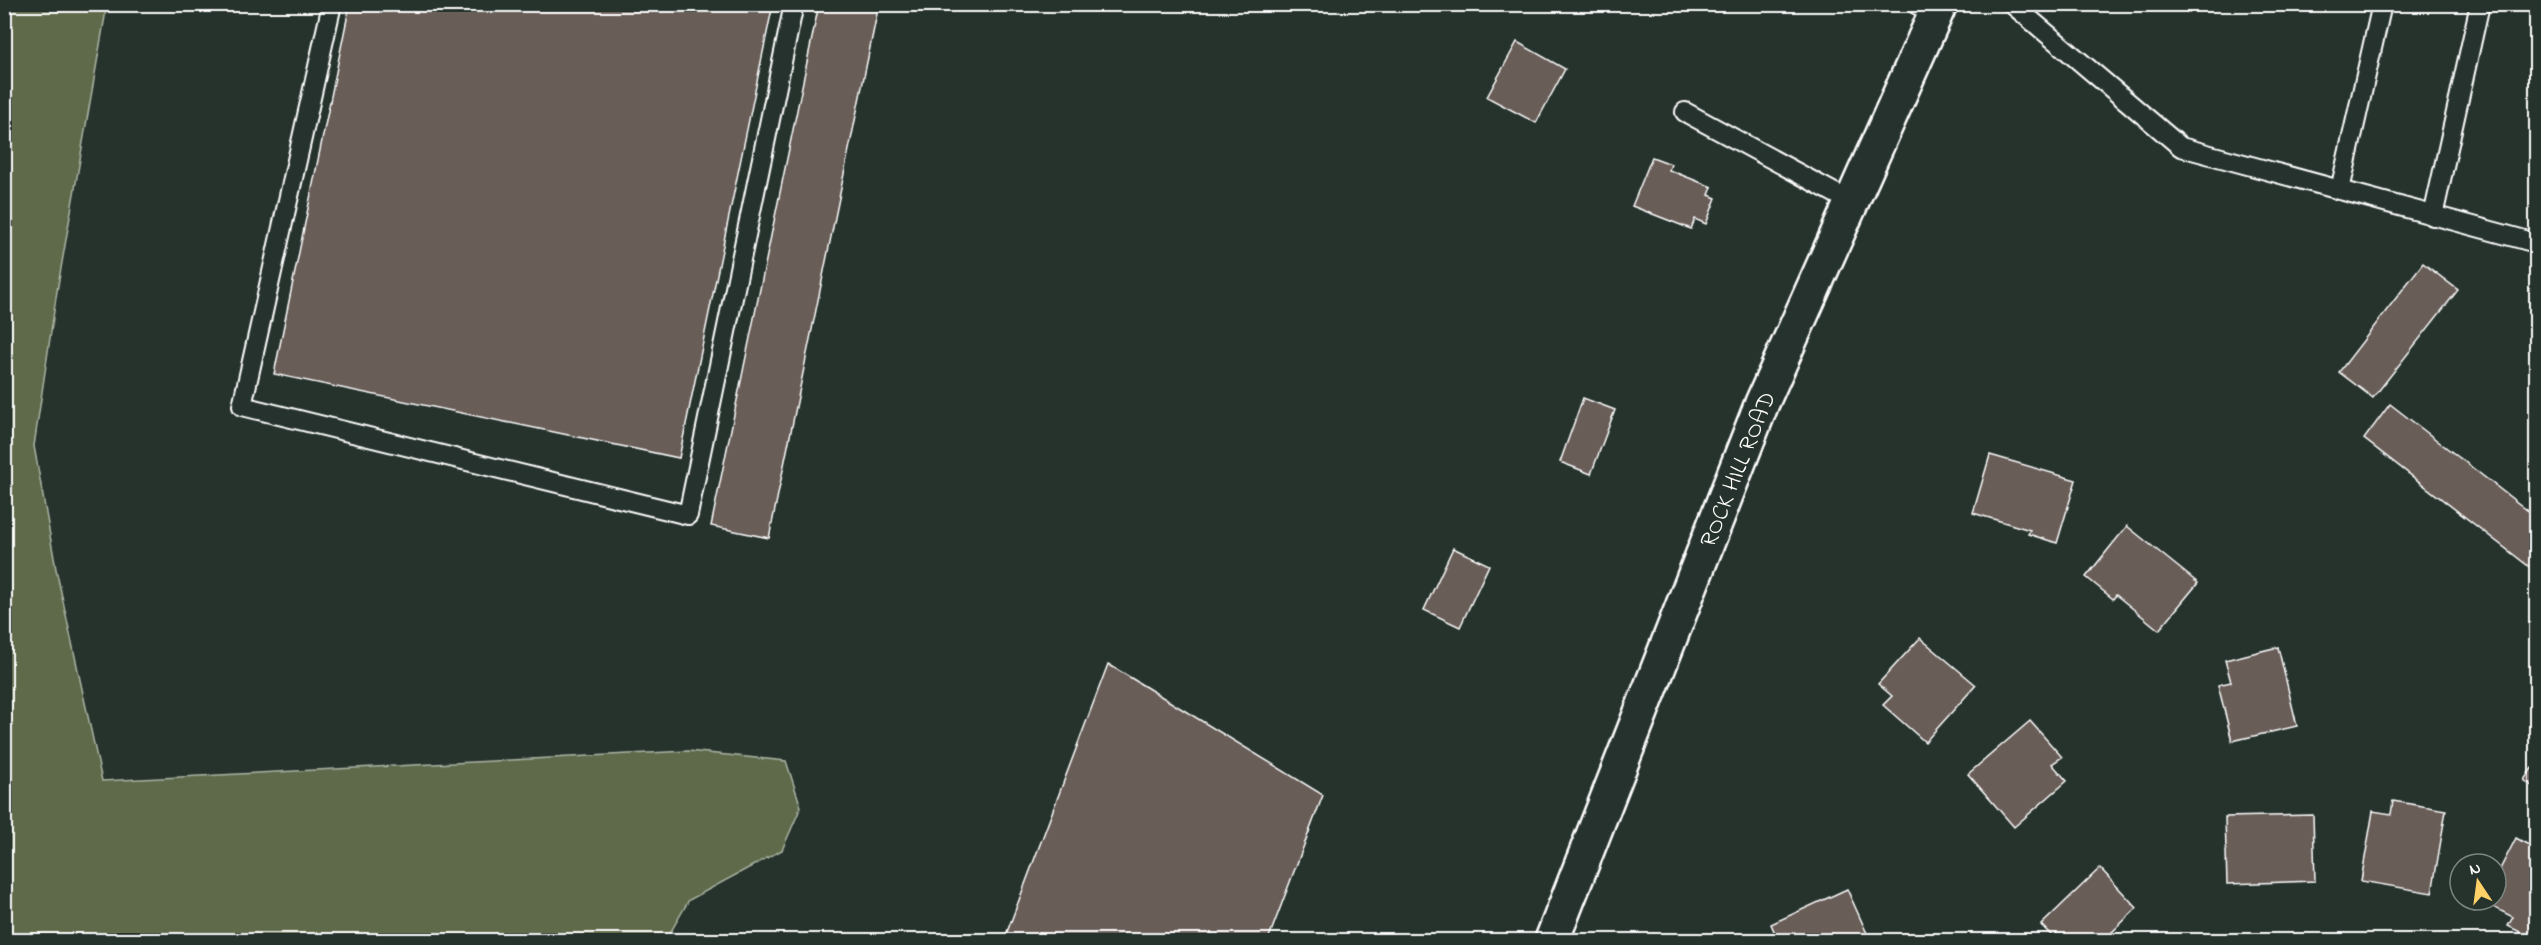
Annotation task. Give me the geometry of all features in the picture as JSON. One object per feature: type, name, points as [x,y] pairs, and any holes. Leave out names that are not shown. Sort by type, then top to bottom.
[{"type":"street","name":"ROCK HILL ROAD","points":[[1552,940],[1762,404],[1851,202],[1930,8]]},
{"type":"lane","points":[[332,4],[242,406],[688,515],[794,4]]},
{"type":"lane","points":[[2012,4],[2181,147],[2536,243]]},
{"type":"lane","points":[[2340,190],[2382,4]]},
{"type":"lane","points":[[2433,216],[2480,4]]},
{"type":"lane","points":[[1685,112],[1851,202]]},
{"type":"green space","points":[[5,4],[107,5],[57,291],[34,446],[56,569],[102,781],[688,751],[786,761],[801,807],[782,850],[689,900],[666,940],[5,940]]},
{"type":"building","points":[[350,4],[773,4],[679,458],[274,374]]},
{"type":"building","points":[[819,4],[879,4],[769,538],[711,526]]},
{"type":"building","points":[[1517,42],[1565,69],[1536,123],[1487,97]]},
{"type":"building","points":[[1652,157],[1671,164],[1669,170],[1712,187],[1709,195],[1716,198],[1706,224],[1695,219],[1691,229],[1632,206]]},
{"type":"building","points":[[2423,263],[2458,290],[2373,398],[2339,372]]},
{"type":"building","points":[[1583,398],[1615,410],[1591,474],[1560,462]]},
{"type":"building","points":[[2390,404],[2536,517],[2536,572],[2364,439]]},
{"type":"building","points":[[1990,455],[2076,480],[2057,543],[2028,534],[2030,530],[1973,513]]},
{"type":"building","points":[[2127,526],[2198,583],[2159,630],[2116,595],[2113,599],[2086,577]]},
{"type":"building","points":[[1453,548],[1489,565],[1460,627],[1424,610]]},
{"type":"building","points":[[1920,638],[1976,685],[1925,742],[1883,705],[1892,696],[1878,684]]},
{"type":"building","points":[[2278,647],[2297,726],[2232,741],[2218,685],[2231,682],[2225,660]]},
{"type":"building","points":[[1108,664],[1323,795],[1268,940],[1004,940]]},
{"type":"building","points":[[2030,721],[2062,757],[2052,764],[2067,781],[2014,827],[1968,774]]},
{"type":"building","points":[[2532,768],[2536,771],[2536,788],[2524,780]]},
{"type":"building","points":[[2393,801],[2446,810],[2432,893],[2361,881],[2373,811],[2391,814]]},
{"type":"building","points":[[2313,815],[2315,881],[2227,884],[2225,817]]},
{"type":"building","points":[[2516,838],[2536,849],[2536,940],[2508,926],[2513,917],[2503,912],[2508,912],[2508,854]]},
{"type":"building","points":[[2100,868],[2137,908],[2106,938],[2109,940],[2056,940],[2041,925]]},
{"type":"building","points":[[1847,889],[1870,940],[1778,940],[1771,924]]}]
